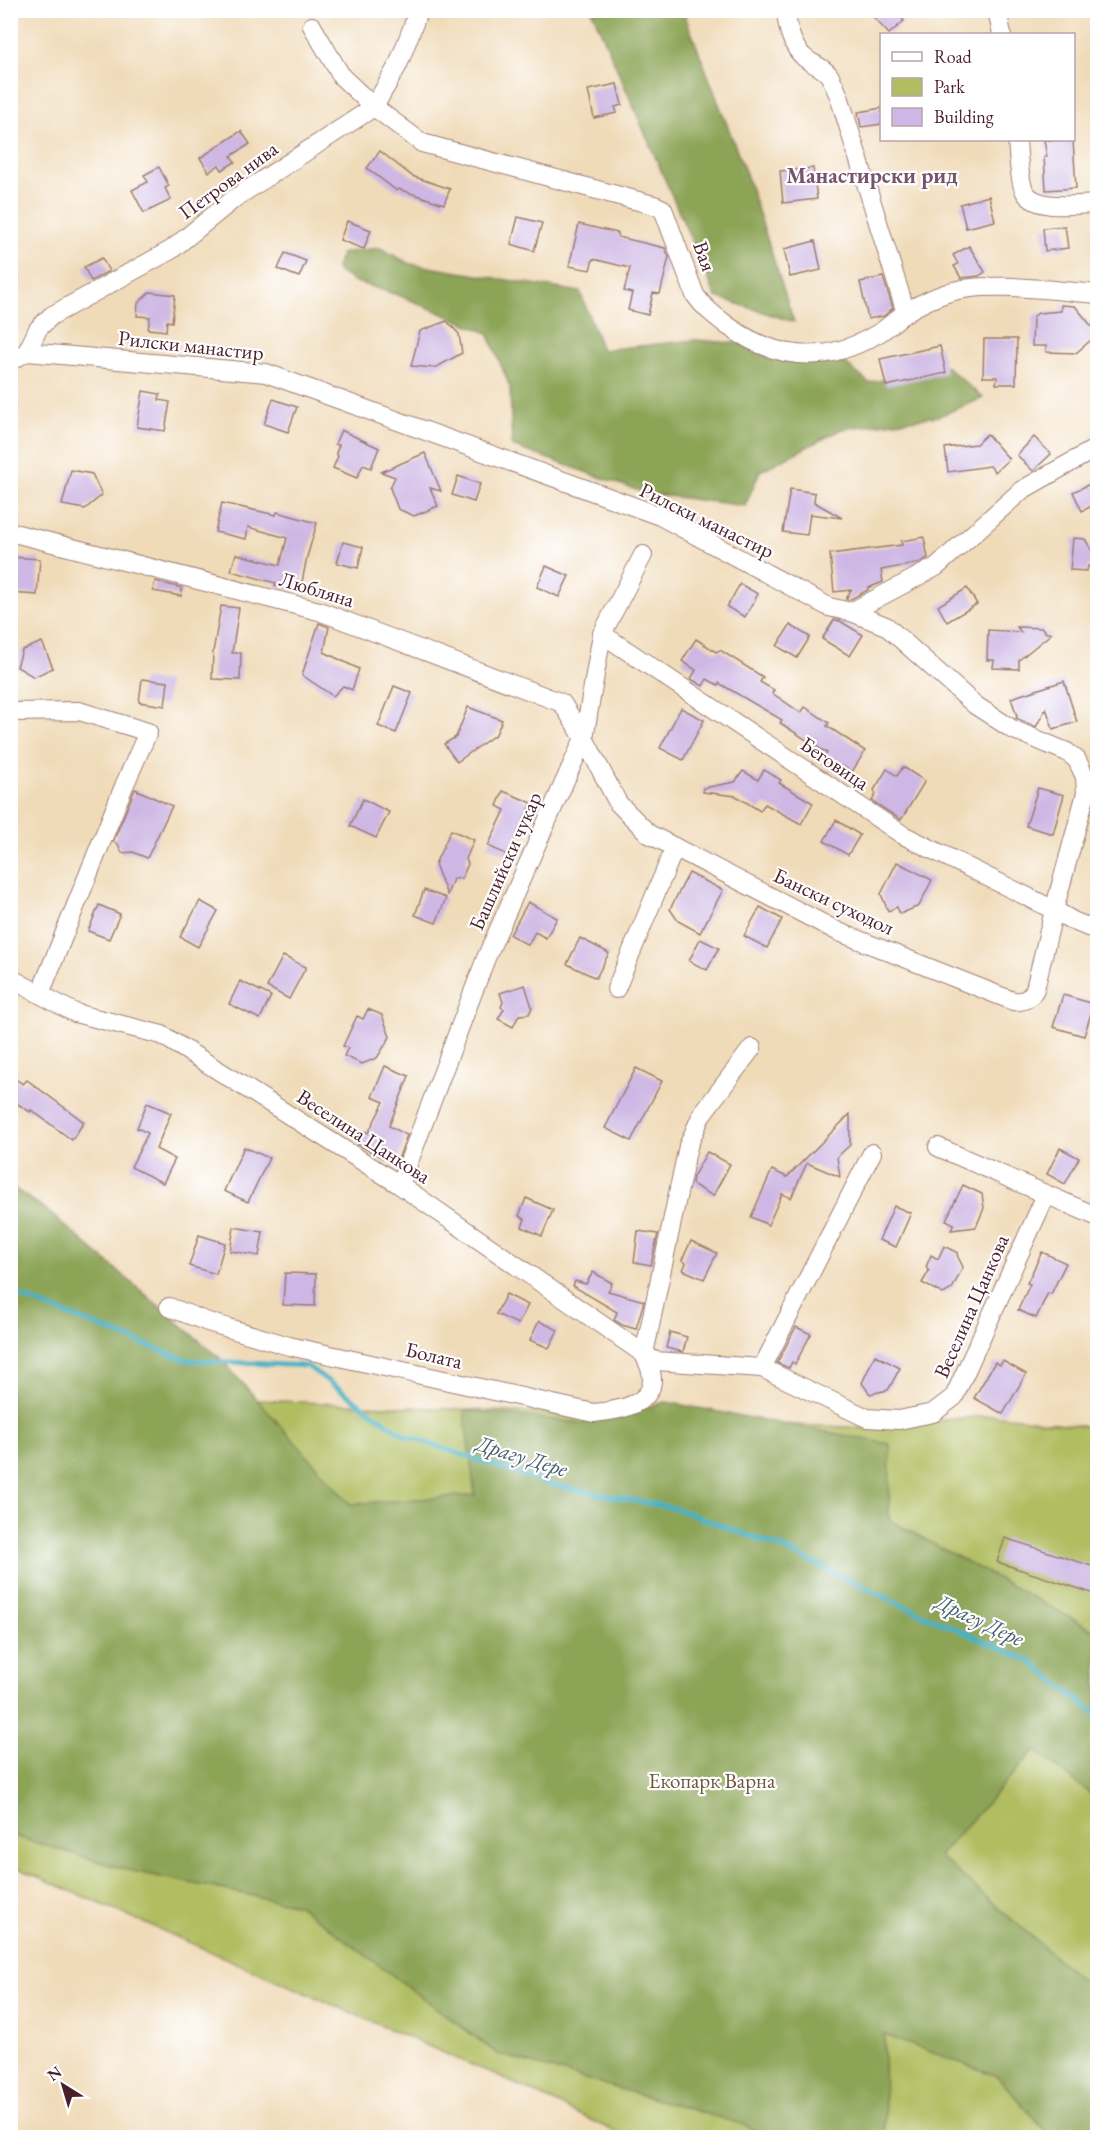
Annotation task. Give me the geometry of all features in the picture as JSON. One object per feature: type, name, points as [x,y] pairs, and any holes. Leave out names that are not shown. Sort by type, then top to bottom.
[{"type":"street","name":"Петрова нива","points":[[27,352],[38,329],[51,316],[171,250],[235,198],[374,107],[398,65],[419,10]]},
{"type":"street","points":[[786,10],[786,23],[797,49],[806,60],[815,63],[828,74],[839,96],[906,313]]},
{"type":"street","points":[[997,10],[1002,33]]},
{"type":"street","name":"Вая","points":[[312,26],[342,77],[374,107],[422,142],[663,209],[695,295],[703,307],[749,341],[780,352],[807,356],[845,349],[878,334],[906,313],[948,292],[987,286],[1098,294]]},
{"type":"street","points":[[1017,141],[1023,190],[1030,198],[1040,204],[1098,204]]},
{"type":"street","points":[[10,361],[27,352]]},
{"type":"street","name":"Рилски манастир","points":[[27,352],[266,373],[660,516],[829,607],[851,612],[886,626],[975,705],[1012,729],[1067,752],[1077,760],[1085,777],[1086,794],[1054,910]]},
{"type":"street","points":[[851,612],[936,567],[1022,490],[1098,447]]},
{"type":"street","name":"Любляна","points":[[10,532],[320,610],[562,703],[584,738]]},
{"type":"street","name":"Башлийски чукар","points":[[400,1185],[486,958],[584,738],[603,634],[643,555]]},
{"type":"street","name":"Беговица","points":[[603,634],[903,835],[1054,910]]},
{"type":"street","points":[[10,712],[79,711],[148,732],[40,994]]},
{"type":"street","name":"Бански суходол","points":[[584,738],[618,803],[649,834],[839,932],[1013,1001],[1022,1002],[1031,997],[1035,989],[1054,910]]},
{"type":"street","points":[[616,989],[675,847]]},
{"type":"street","points":[[1054,910],[1098,931]]},
{"type":"street","name":"Веселина Цанкова","points":[[10,978],[75,1013],[162,1035],[400,1185],[655,1361],[762,1368],[867,1418],[899,1420],[933,1413],[954,1397],[1046,1195]]},
{"type":"street","points":[[644,1354],[688,1146],[702,1114],[752,1048]]},
{"type":"street","points":[[938,1147],[1098,1217]]},
{"type":"street","points":[[762,1368],[872,1153]]},
{"type":"street","name":"Болата","points":[[169,1307],[208,1322],[289,1346],[594,1413],[621,1410],[643,1398],[650,1388],[652,1374],[644,1354]]},
{"type":"green space","points":[[592,11],[683,11],[746,174],[794,322],[716,297]]},
{"type":"green space","points":[[380,248],[410,264],[580,292],[602,350],[696,340],[830,351],[869,383],[946,366],[983,398],[939,416],[842,429],[760,471],[745,506],[645,493],[512,446],[510,387],[488,333],[401,296],[353,281],[336,270],[341,254]]},
{"type":"green space","name":"Екопарк Варна","points":[[10,1186],[44,1208],[221,1359],[350,1504],[475,1495],[464,1410],[582,1423],[666,1402],[890,1444],[889,1520],[1097,1632],[1097,1799],[1035,1750],[939,1856],[1085,1983],[1097,2014],[1097,2137],[1059,2138],[1049,2135],[997,2076],[884,2035],[885,2137],[764,2137],[745,2125],[498,2054],[298,1905],[127,1870],[11,1835]]},
{"type":"green space","name":"Екопарк Варна","points":[[214,1398],[866,1428],[992,1415],[1097,1428],[1097,2137],[626,2137],[520,2086],[11,1865],[10,1555]]},
{"type":"building","points":[[867,10],[894,10],[904,21],[888,33]]},
{"type":"building","points":[[617,84],[622,105],[615,107],[617,113],[594,118],[588,90]]},
{"type":"building","points":[[880,108],[880,124],[861,127],[858,112]]},
{"type":"building","points":[[241,131],[250,144],[231,156],[235,162],[222,170],[219,165],[209,172],[200,158]]},
{"type":"building","points":[[1044,141],[1073,141],[1076,188],[1046,190],[1044,157],[1047,157]]},
{"type":"building","points":[[380,151],[412,176],[450,189],[444,204],[398,189],[397,191],[367,168]]},
{"type":"building","points":[[159,167],[169,186],[165,188],[171,200],[144,213],[132,190],[148,182],[144,175]]},
{"type":"building","points":[[813,168],[817,199],[783,203],[780,171]]},
{"type":"building","points":[[989,196],[995,221],[966,228],[960,204]]},
{"type":"building","points":[[518,217],[542,223],[534,251],[511,244]]},
{"type":"building","points":[[347,221],[371,230],[364,249],[340,240]]},
{"type":"building","points":[[579,224],[618,233],[618,237],[665,248],[669,257],[660,294],[653,293],[648,315],[628,310],[632,293],[624,291],[630,268],[593,259],[590,270],[569,266]]},
{"type":"building","points":[[1065,226],[1068,248],[1045,251],[1043,228]]},
{"type":"building","points":[[815,241],[821,270],[790,277],[784,249]]},
{"type":"building","points":[[969,246],[985,272],[979,276],[961,278],[954,266],[958,264],[953,255]]},
{"type":"building","points":[[285,253],[306,261],[299,277],[278,269]]},
{"type":"building","points":[[102,258],[109,271],[91,281],[84,267]]},
{"type":"building","points":[[883,277],[893,308],[884,316],[868,319],[860,282]]},
{"type":"building","points":[[150,292],[175,295],[172,322],[167,321],[166,331],[148,329],[150,317],[137,316],[138,303]]},
{"type":"building","points":[[1061,305],[1075,306],[1098,334],[1076,353],[1046,352],[1046,346],[1032,346],[1033,317],[1038,313],[1061,311]]},
{"type":"building","points":[[447,321],[459,334],[462,353],[435,368],[411,366],[420,331]]},
{"type":"building","points":[[984,339],[1017,339],[1016,384],[996,384],[997,377],[983,377]]},
{"type":"building","points":[[940,346],[946,373],[886,386],[880,359]]},
{"type":"building","points":[[143,391],[160,394],[159,400],[170,402],[165,431],[137,427]]},
{"type":"building","points":[[273,399],[297,407],[288,432],[264,424]]},
{"type":"building","points":[[341,430],[379,448],[371,468],[363,465],[357,478],[333,468],[338,456],[336,453],[339,445],[335,444]]},
{"type":"building","points":[[987,434],[1009,459],[995,472],[990,466],[948,472],[945,448],[976,444]]},
{"type":"building","points":[[1034,437],[1051,454],[1033,471],[1017,455]]},
{"type":"building","points":[[425,453],[441,491],[430,488],[438,506],[414,516],[398,509],[390,488],[395,477],[381,472]]},
{"type":"building","points":[[71,470],[92,474],[102,495],[85,509],[62,505]]},
{"type":"building","points":[[458,476],[480,484],[474,502],[452,495]]},
{"type":"building","points":[[1098,480],[1098,503],[1082,511],[1073,492]]},
{"type":"building","points":[[790,489],[815,493],[814,502],[842,518],[810,514],[807,535],[783,532]]},
{"type":"building","points":[[222,503],[276,515],[277,512],[317,523],[300,592],[231,571],[236,554],[280,565],[287,538],[248,527],[246,539],[215,532]]},
{"type":"building","points":[[924,537],[928,558],[919,563],[881,570],[883,582],[849,600],[846,599],[851,590],[834,592],[830,554],[902,545],[901,541]]},
{"type":"building","points":[[1073,538],[1085,539],[1098,564],[1088,566],[1087,571],[1070,570]]},
{"type":"building","points":[[343,542],[363,547],[358,568],[337,563]]},
{"type":"building","points":[[10,557],[40,559],[37,595],[10,593]]},
{"type":"building","points":[[546,566],[569,576],[559,597],[537,587]]},
{"type":"building","points":[[155,581],[182,588],[181,596],[153,591]]},
{"type":"building","points":[[740,584],[758,594],[745,617],[727,607]]},
{"type":"building","points":[[967,588],[977,604],[947,622],[938,606]]},
{"type":"building","points":[[221,606],[239,608],[232,653],[241,653],[240,680],[212,679],[213,652]]},
{"type":"building","points":[[834,620],[840,621],[863,635],[850,656],[822,639]]},
{"type":"building","points":[[319,623],[329,627],[324,652],[359,669],[352,690],[343,686],[333,696],[302,675]]},
{"type":"building","points":[[790,625],[810,637],[797,658],[777,646]]},
{"type":"building","points":[[1017,627],[1042,628],[1046,633],[1052,633],[1019,660],[1019,669],[993,668],[994,660],[987,660],[988,630],[1021,632]]},
{"type":"building","points":[[696,639],[716,652],[720,650],[763,677],[760,682],[774,690],[772,693],[801,713],[805,707],[829,723],[827,726],[865,751],[852,772],[842,766],[838,773],[821,762],[827,753],[780,723],[782,720],[719,683],[718,685],[707,679],[703,686],[691,679],[696,670],[682,661]]},
{"type":"building","points":[[42,642],[53,668],[34,677],[17,667],[22,650]]},
{"type":"building","points":[[142,679],[168,682],[165,706],[139,702]]},
{"type":"building","points":[[1064,681],[1077,722],[1053,729],[1046,708],[1036,727],[1016,718],[1011,698]]},
{"type":"building","points":[[394,686],[412,693],[396,733],[378,726]]},
{"type":"building","points":[[468,707],[502,720],[496,734],[457,762],[444,744],[456,737]]},
{"type":"building","points":[[681,708],[704,720],[683,760],[660,748]]},
{"type":"building","points":[[903,767],[925,781],[901,820],[872,801],[876,794],[874,790],[887,769],[897,776]]},
{"type":"building","points":[[764,770],[781,780],[779,783],[813,803],[801,824],[765,804],[760,811],[736,796],[703,792],[703,788],[735,782],[743,771],[758,780]]},
{"type":"building","points":[[1038,788],[1064,795],[1053,834],[1026,826]]},
{"type":"building","points":[[135,789],[172,806],[147,858],[133,852],[122,853],[118,844],[113,842]]},
{"type":"building","points":[[503,791],[532,803],[508,855],[488,846],[505,810],[497,806]]},
{"type":"building","points":[[363,799],[389,812],[376,838],[350,826]]},
{"type":"building","points":[[836,820],[860,835],[848,855],[824,841]]},
{"type":"building","points":[[451,830],[474,840],[466,859],[468,864],[462,878],[453,879],[447,895],[435,864]]},
{"type":"building","points":[[897,862],[932,880],[919,906],[900,914],[897,907],[888,911],[881,894]]},
{"type":"building","points":[[689,873],[723,890],[700,933],[678,921],[670,909]]},
{"type":"building","points":[[424,890],[446,898],[436,923],[415,915]]},
{"type":"building","points":[[200,901],[218,911],[198,947],[180,937]]},
{"type":"building","points":[[528,902],[557,918],[546,938],[535,932],[528,945],[510,935]]},
{"type":"building","points":[[99,905],[120,914],[109,939],[88,931]]},
{"type":"building","points":[[760,907],[782,919],[767,948],[744,936]]},
{"type":"building","points":[[580,938],[609,953],[596,978],[567,964]]},
{"type":"building","points":[[700,939],[719,948],[707,970],[689,961]]},
{"type":"building","points":[[283,956],[306,967],[289,999],[267,987]]},
{"type":"building","points":[[240,981],[271,996],[260,1019],[229,1004]]},
{"type":"building","points":[[525,985],[532,1007],[529,1014],[519,1015],[513,1027],[498,1019],[504,1009],[501,1007],[503,1002],[500,993]]},
{"type":"building","points":[[1063,995],[1094,1004],[1084,1036],[1053,1027]]},
{"type":"building","points":[[368,1009],[382,1015],[390,1037],[377,1058],[362,1064],[344,1056],[348,1048],[343,1046],[357,1016],[363,1019]]},
{"type":"building","points":[[385,1066],[409,1076],[389,1126],[407,1135],[396,1165],[358,1145],[365,1131],[368,1133],[384,1102],[372,1097]]},
{"type":"building","points":[[636,1068],[662,1081],[631,1141],[605,1128]]},
{"type":"building","points":[[10,1075],[23,1084],[27,1080],[84,1122],[72,1140],[31,1110],[30,1112],[10,1099]]},
{"type":"building","points":[[147,1103],[171,1113],[156,1149],[175,1159],[163,1183],[131,1167],[148,1133],[137,1128]]},
{"type":"building","points":[[850,1114],[850,1145],[837,1157],[840,1177],[807,1163],[791,1198],[782,1194],[768,1225],[751,1217],[772,1170],[787,1177]]},
{"type":"building","points":[[244,1147],[269,1158],[248,1202],[224,1191]]},
{"type":"building","points":[[1060,1148],[1079,1158],[1065,1184],[1047,1174]]},
{"type":"building","points":[[707,1152],[730,1164],[713,1196],[692,1184],[693,1177]]},
{"type":"building","points":[[963,1185],[982,1194],[984,1208],[976,1227],[951,1230],[954,1224],[946,1220]]},
{"type":"building","points":[[526,1198],[553,1210],[542,1236],[522,1227],[525,1219],[519,1216]]},
{"type":"building","points":[[894,1206],[911,1213],[896,1247],[879,1240]]},
{"type":"building","points":[[234,1227],[263,1232],[259,1256],[230,1251]]},
{"type":"building","points":[[638,1231],[658,1234],[651,1265],[634,1262]]},
{"type":"building","points":[[199,1235],[225,1243],[216,1274],[189,1266]]},
{"type":"building","points":[[691,1241],[717,1253],[704,1279],[683,1270],[686,1263],[682,1260]]},
{"type":"building","points":[[944,1246],[958,1253],[963,1267],[952,1289],[943,1294],[922,1283],[929,1271],[926,1267],[931,1255],[938,1259]]},
{"type":"building","points":[[1042,1252],[1066,1263],[1036,1318],[1018,1310],[1030,1284],[1027,1283]]},
{"type":"building","points":[[593,1272],[612,1283],[608,1291],[644,1301],[636,1329],[614,1320],[617,1312],[573,1286],[575,1281],[586,1284]]},
{"type":"building","points":[[285,1273],[316,1274],[315,1306],[283,1305]]},
{"type":"building","points":[[506,1294],[528,1305],[518,1324],[496,1314]]},
{"type":"building","points":[[539,1321],[558,1330],[549,1348],[530,1340]]},
{"type":"building","points":[[796,1327],[811,1334],[795,1364],[792,1362],[789,1368],[777,1363]]},
{"type":"building","points":[[670,1332],[687,1337],[683,1352],[666,1348]]},
{"type":"building","points":[[875,1355],[900,1368],[888,1390],[870,1394],[862,1383]]},
{"type":"building","points":[[1003,1361],[1026,1374],[1003,1414],[974,1398],[995,1362],[1000,1365]]},
{"type":"building","points":[[1005,1538],[1098,1568],[1098,1595],[997,1562]]},
{"type":"waterway","name":"Драгу Дере","points":[[10,1290],[24,1298],[186,1360],[307,1366],[404,1435],[552,1485],[674,1508],[780,1547],[906,1607],[1030,1661],[1098,1716]]},
{"type":"district","name":"Манастирски рид","points":[[872,175]]}]
